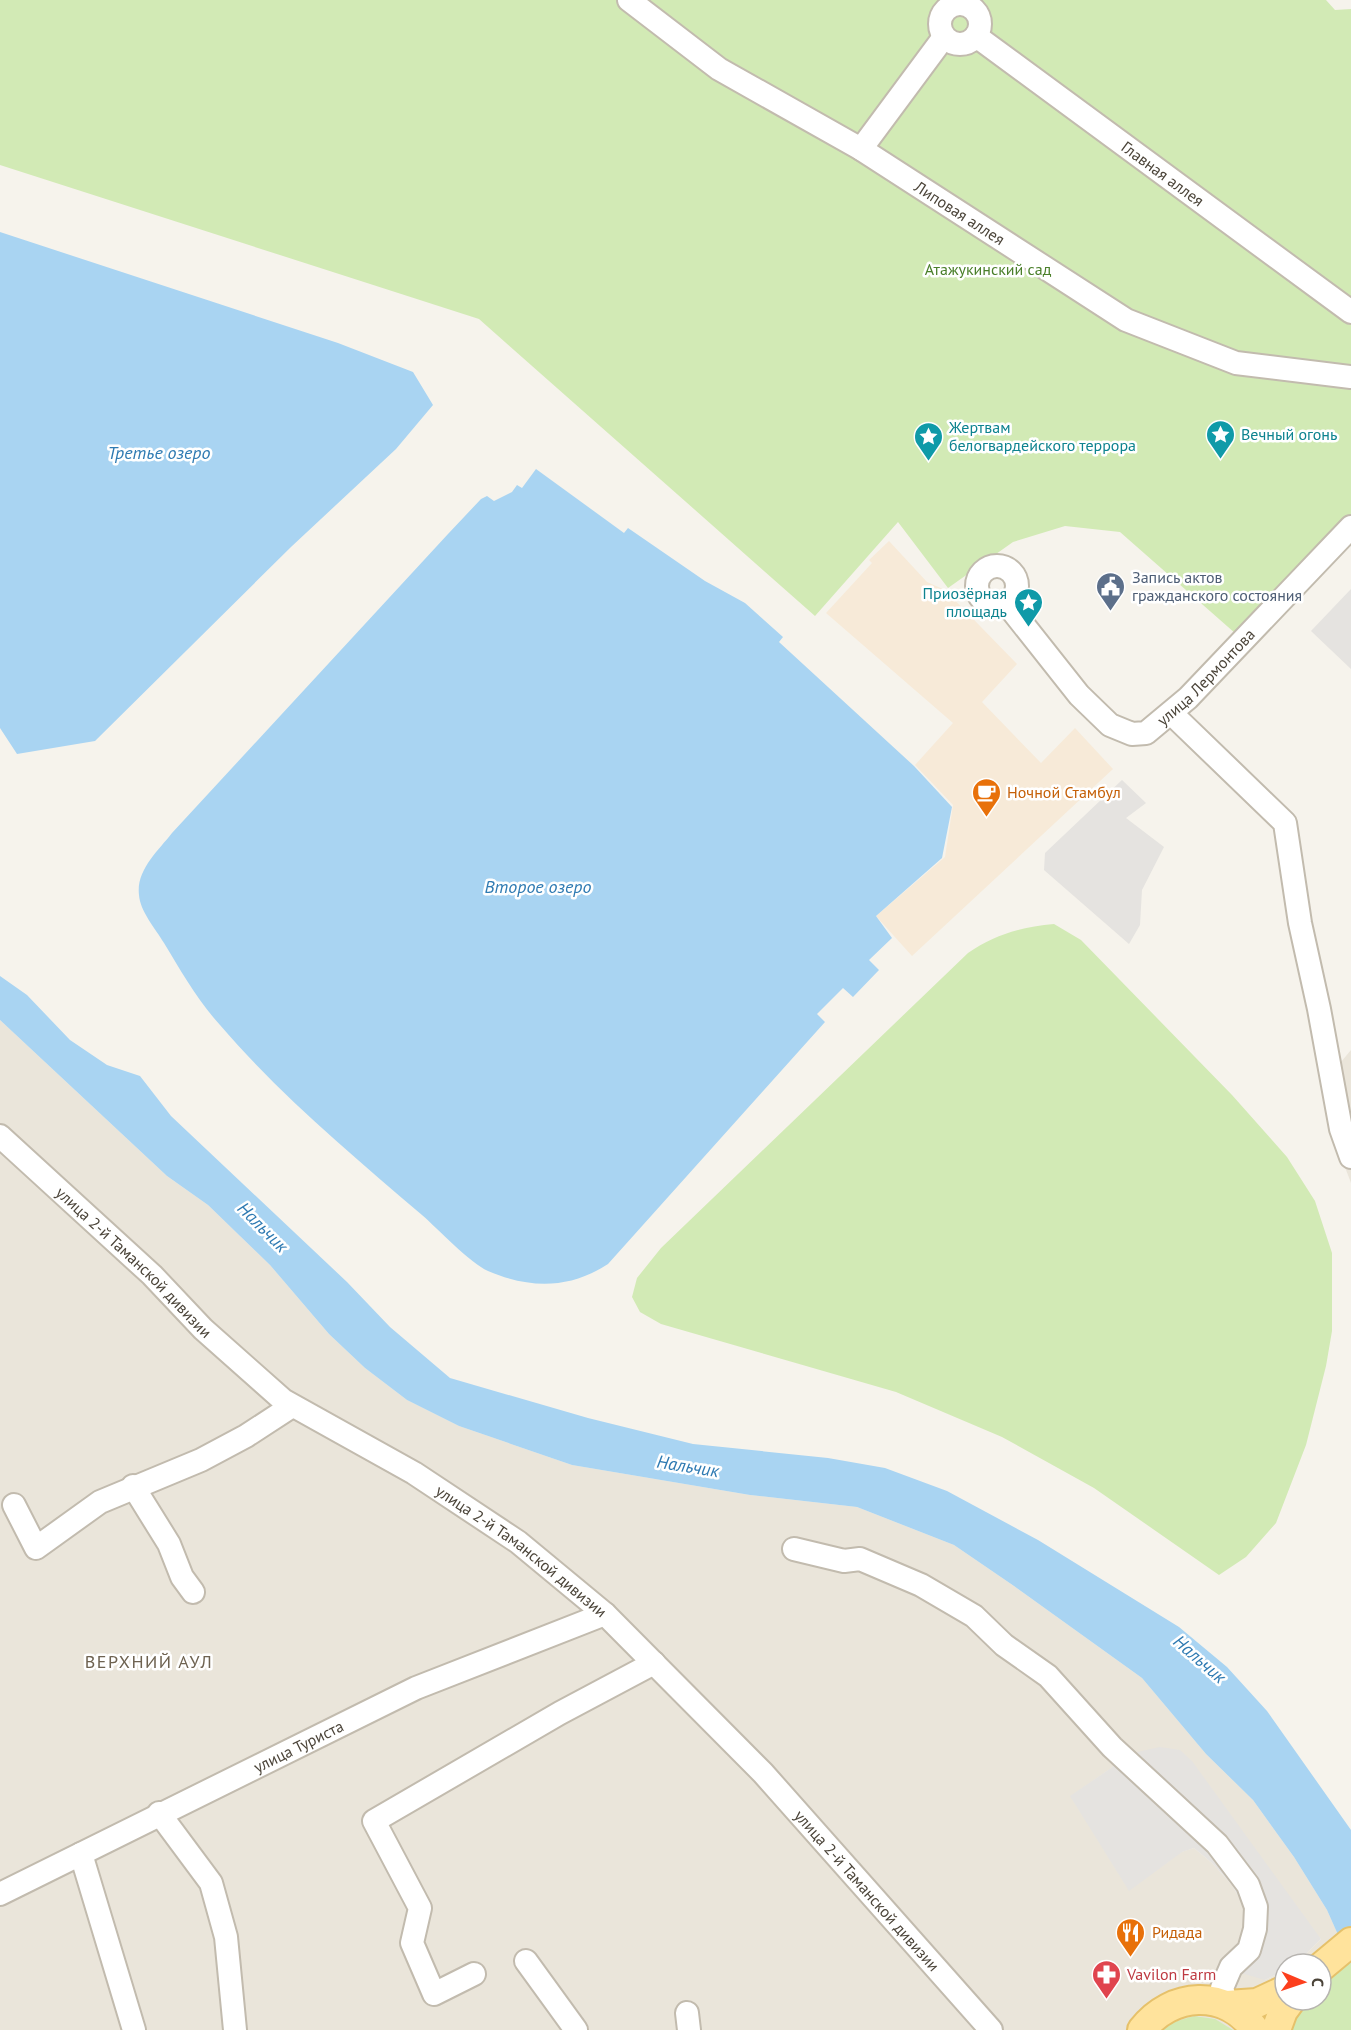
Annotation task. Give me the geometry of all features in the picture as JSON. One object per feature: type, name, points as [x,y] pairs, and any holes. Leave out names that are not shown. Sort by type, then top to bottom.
[{"type":"main road","points":[[1333,1957],[1351,1942]]},
{"type":"main road","points":[[1227,2005],[1257,2003],[1273,1996]]},
{"type":"main road","points":[[1142,2030],[1152,2018],[1168,2006],[1187,2000],[1208,1999],[1227,2005],[1242,2015],[1255,2030]]},
{"type":"main road","points":[[1276,2030],[1283,2012]]},
{"type":"street","name":"Липовая аллея","points":[[629,0],[719,69],[861,149],[1126,320],[1236,363],[1351,377]]},
{"type":"street","points":[[954,4],[972,8],[980,18],[976,36],[961,44],[944,37],[936,5],[954,4]]},
{"type":"street","name":"Главная аллея","points":[[976,36],[1351,312]]},
{"type":"street","points":[[861,149],[944,37]]},
{"type":"street","name":"улица Лермонтова","points":[[1006,604],[1079,694],[1110,725],[1132,734],[1146,733],[1171,712],[1348,538]]},
{"type":"street","points":[[1171,712],[1285,823],[1300,923],[1343,1090],[1341,1129],[1351,1157]]},
{"type":"street","name":"улица 2-й Таманской дивизии","points":[[0,1136],[152,1275],[203,1329],[282,1400],[414,1473],[525,1546],[605,1614],[763,1773],[991,2030]]},
{"type":"street","points":[[14,1505],[36,1548],[100,1502],[133,1486],[201,1460],[246,1436],[292,1406]]},
{"type":"street","points":[[133,1486],[169,1544],[182,1577],[194,1592]]},
{"type":"street","points":[[794,1549],[844,1561],[860,1559],[921,1585],[974,1616],[1004,1645],[1048,1676],[1112,1747],[1217,1844],[1248,1885],[1256,1907],[1255,1929],[1249,1950],[1231,1967],[1222,1988],[1227,2005]]},
{"type":"street","name":"улица Туриста","points":[[0,1894],[416,1688],[605,1614]]},
{"type":"street","points":[[474,1974],[434,1995],[412,1943],[420,1908],[374,1821],[560,1713],[654,1663]]},
{"type":"street","points":[[159,1814],[211,1883],[226,1936],[235,2030]]},
{"type":"street","points":[[81,1854],[134,2030]]},
{"type":"street","points":[[526,1960],[576,2030]]},
{"type":"shaded area","points":[[889,541],[927,582],[945,590],[1017,664],[982,702],[1041,763],[1075,728],[1113,769],[912,956],[876,916],[945,857],[953,805],[915,765],[953,723],[826,613],[872,563],[869,560]]},
{"type":"shaded area","points":[[1351,589],[1351,669],[1311,631]]},
{"type":"shaded area","points":[[1122,780],[1146,803],[1126,818],[1164,847],[1142,890],[1140,925],[1129,944],[1044,870],[1045,853]]},
{"type":"shaded area","points":[[0,1020],[167,1176],[208,1205],[270,1265],[329,1334],[365,1368],[407,1400],[459,1426],[572,1465],[750,1495],[857,1507],[954,1545],[1014,1586],[1142,1678],[1206,1754],[1253,1800],[1294,1857],[1327,1910],[1344,1948],[1333,1956],[1333,1952],[1308,1952],[1321,1939],[1133,1753],[1071,1796],[1129,1890],[1181,1852],[1194,1848],[1212,1863],[1232,1885],[1246,1910],[1265,1980],[1273,1976],[1273,2012],[1281,2012],[1276,2030],[0,2030]]},
{"type":"shaded area","points":[[1351,1050],[1351,1183],[1329,1125],[1326,1080]]},
{"type":"shaded area","points":[[1160,1747],[1180,1750],[1192,1761],[1321,1939],[1308,1952],[1273,1952],[1273,1976],[1265,1980],[1238,1972],[1236,1947],[1247,1925],[1246,1910],[1232,1885],[1212,1863],[1194,1848],[1182,1852],[1129,1891],[1070,1796],[1133,1753]]},
{"type":"green space","name":"Атажукинский сад","points":[[0,0],[1326,0],[1335,10],[1351,9],[1351,527],[1244,641],[1120,532],[1065,526],[1013,542],[948,588],[898,522],[815,616],[479,319],[0,165]]},
{"type":"green space","points":[[1054,924],[1081,940],[1232,1095],[1287,1157],[1315,1201],[1332,1253],[1332,1331],[1326,1366],[1306,1445],[1276,1523],[1246,1557],[1219,1575],[1094,1488],[1002,1437],[896,1392],[661,1324],[640,1312],[632,1297],[637,1278],[661,1248],[968,953],[988,941],[1009,933]]},
{"type":"green space","points":[[1344,1948],[1351,1964],[1351,2030],[1276,2030],[1285,2012],[1333,2012],[1333,1957]]},
{"type":"green space","points":[[1194,2016],[1215,2019],[1233,2030],[1163,2030],[1174,2022]]},
{"type":"water","name":"Третье озеро","points":[[0,232],[338,343],[413,372],[433,405],[396,449],[291,547],[95,741],[17,754],[0,728]]},
{"type":"water","name":"Второе озеро","points":[[536,469],[624,533],[628,528],[705,581],[745,603],[783,637],[779,642],[914,766],[952,807],[942,858],[876,916],[892,938],[869,960],[879,970],[853,997],[843,988],[817,1014],[825,1022],[608,1264],[579,1278],[550,1284],[519,1281],[481,1267],[292,1100],[243,1051],[204,1006],[148,919],[139,895],[144,869],[172,833],[448,534],[481,499],[487,496],[494,501],[512,492],[517,485],[522,488]]},
{"type":"water","name":"Нальчик","points":[[0,976],[27,995],[70,1040],[107,1065],[140,1076],[171,1116],[347,1282],[390,1327],[450,1378],[588,1418],[693,1444],[828,1458],[885,1468],[947,1491],[1038,1540],[1179,1627],[1227,1667],[1267,1711],[1351,1830],[1351,1964],[1327,1910],[1294,1857],[1253,1800],[1206,1754],[1142,1678],[954,1545],[857,1507],[750,1495],[572,1465],[459,1426],[407,1400],[365,1368],[329,1334],[270,1265],[208,1205],[167,1176],[0,1020]]},
{"type":"place","name":"Вечный огонь","points":[[1220,460]]},
{"type":"place","name":"Жертвам белогвардейского террора","points":[[928,462]]},
{"type":"place","name":"Запись актов гражданского состояния","points":[[1111,612]]},
{"type":"place","name":"Приозёрная площадь","points":[[1028,628]]},
{"type":"place","name":"Ночной Стамбул","points":[[986,818]]},
{"type":"place","name":"Ридада","points":[[1131,1958]]},
{"type":"place","name":"Vavilon Farm","points":[[1106,2000]]},
{"type":"district","name":"ВЕРХНИЙ АУЛ","points":[[149,1661]]}]
